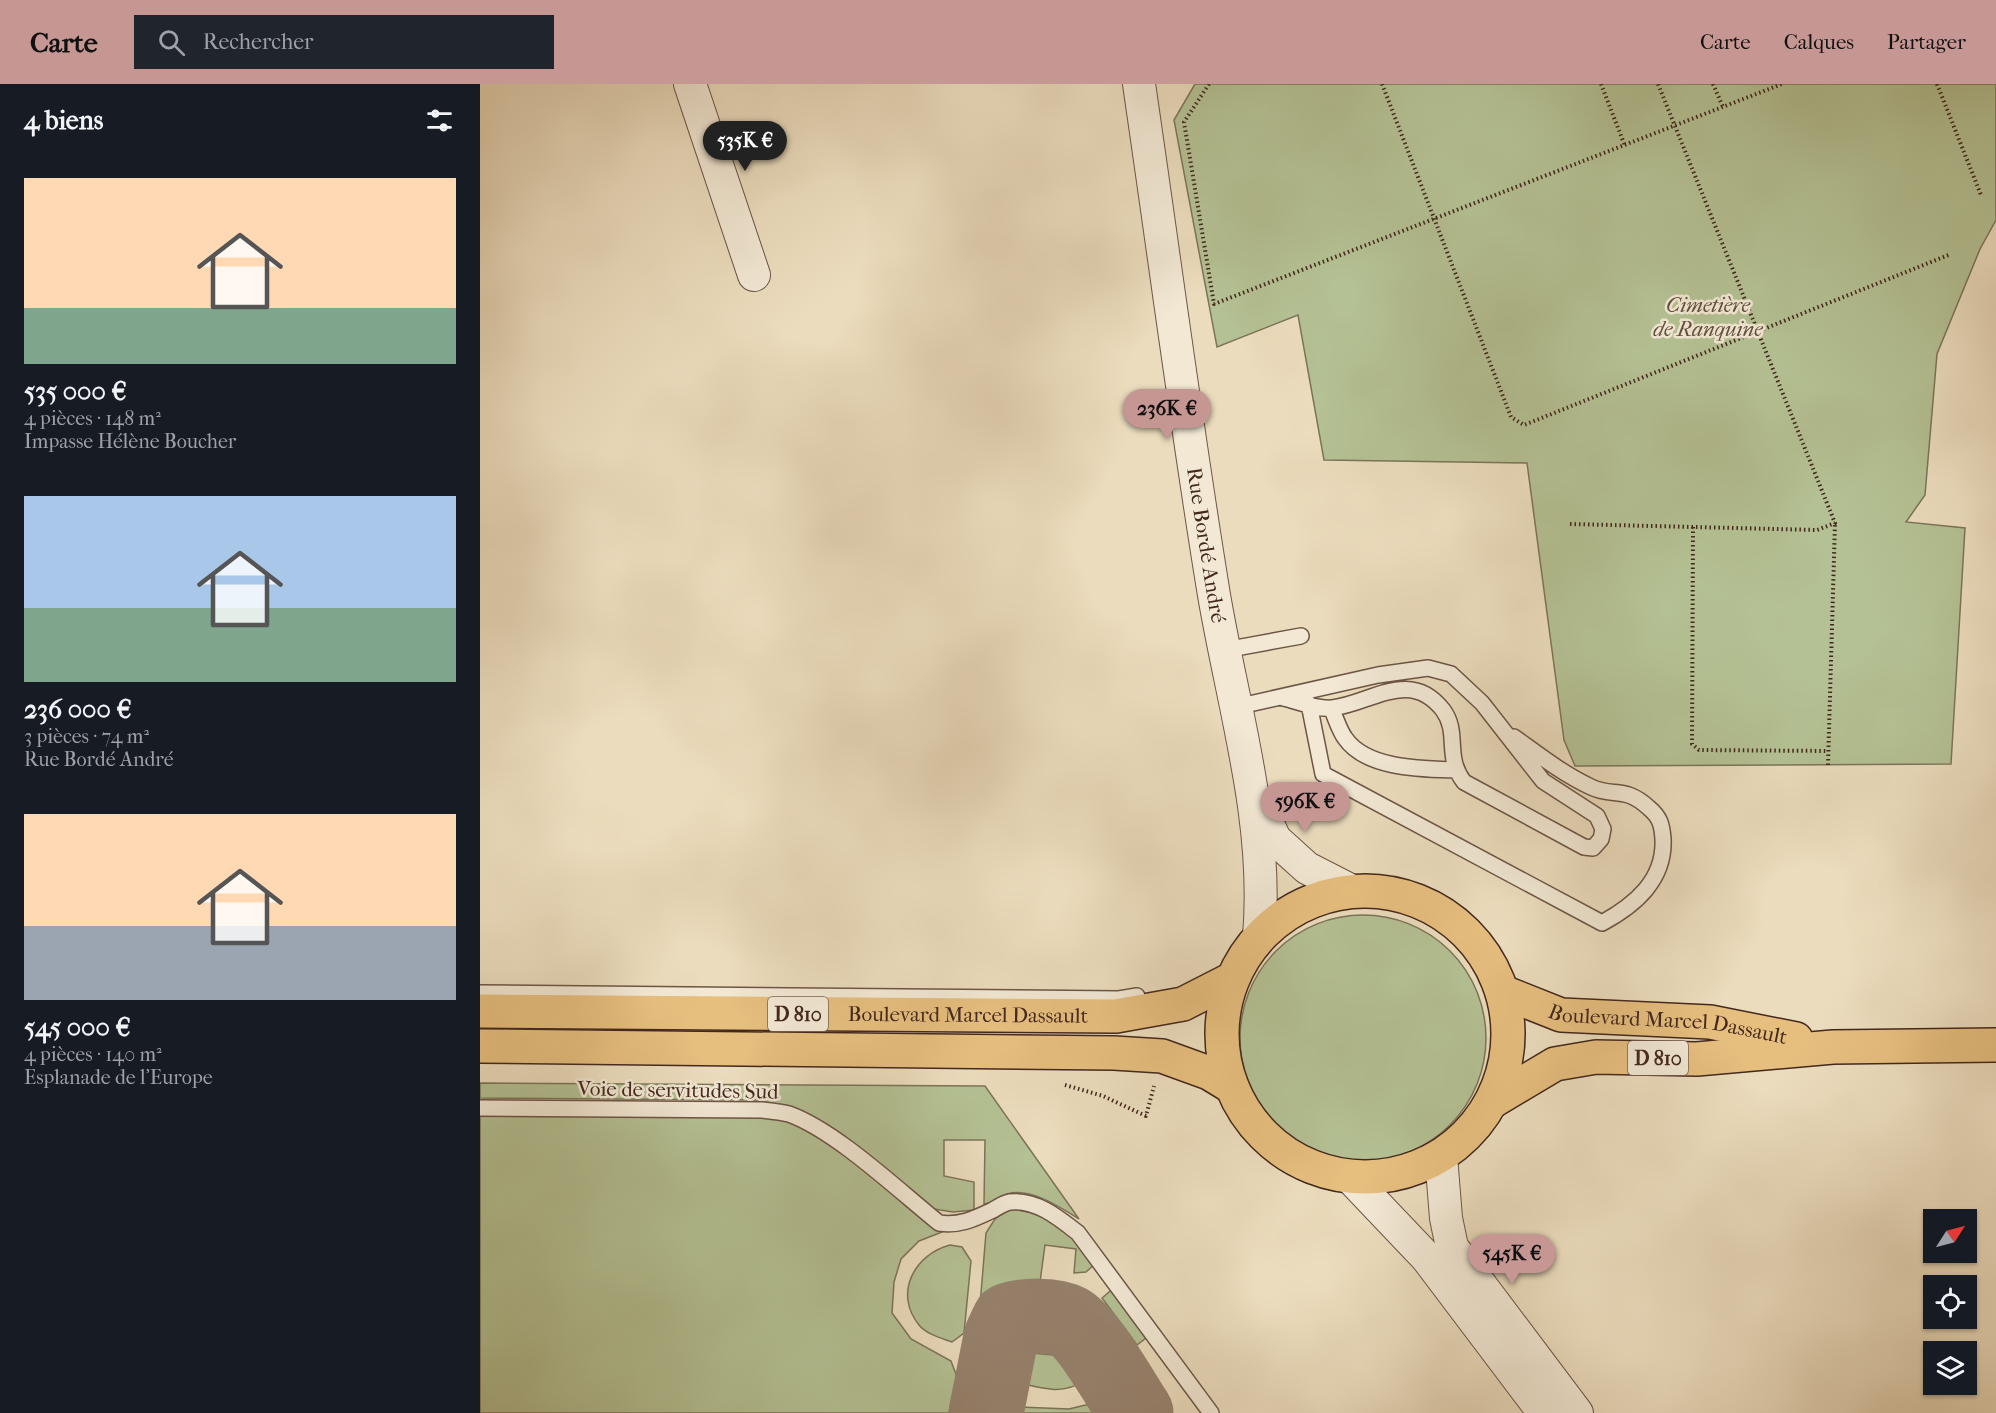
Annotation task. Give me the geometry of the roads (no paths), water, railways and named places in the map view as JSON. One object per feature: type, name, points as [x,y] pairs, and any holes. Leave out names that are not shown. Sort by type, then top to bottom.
[{"type":"main road","points":[[1350,890],[1396,892],[1440,910],[1475,940],[1503,992],[1509,1021],[1507,1062],[1493,1101],[1471,1132],[1442,1156],[1413,1170],[1392,1175],[1350,1177],[1312,1167],[1278,1148],[1251,1121],[1232,1087],[1223,1051],[1222,1015],[1232,979],[1243,956],[1259,936],[1285,913],[1316,897],[1350,890]]},
{"type":"main road","name":"Boulevard Marcel Dassault","points":[[480,1011],[1116,1017],[1184,1004],[1232,979]]},
{"type":"main road","name":"Boulevard Marcel Dassault","points":[[1503,992],[1561,1015],[1710,1022],[1833,1047]]},
{"type":"main road","name":"Boulevard Marcel Dassault","points":[[1493,1101],[1555,1064],[1596,1057],[1697,1059],[1833,1047],[1992,1044]]},
{"type":"main road","name":"Boulevard Marcel Dassault","points":[[480,1046],[1114,1053],[1162,1056],[1209,1073],[1232,1087]]},
{"type":"street","points":[[690,84],[754,275]]},
{"type":"street","name":"Rue Bordé André","points":[[1139,84],[1225,650],[1251,787],[1261,885],[1259,936]]},
{"type":"street","points":[[1251,787],[1275,839],[1307,868],[1350,890]]},
{"type":"street","points":[[1442,1156],[1446,1218],[1452,1247],[1576,1413]]},
{"type":"street","points":[[1350,1177],[1427,1258],[1544,1413]]},
{"type":"lane","points":[[1225,650],[1301,636]]},
{"type":"lane","points":[[1236,707],[1378,675],[1428,668],[1451,674],[1482,703],[1543,781],[1597,816],[1603,829],[1601,839],[1593,848],[1584,847],[1464,782],[1455,770],[1449,720],[1442,708],[1421,693],[1407,689],[1390,690],[1331,708],[1283,698]]},
{"type":"lane","points":[[1309,704],[1323,774],[1602,923],[1628,909],[1645,892],[1658,869],[1663,852],[1662,822],[1650,808],[1629,793],[1593,788],[1559,769],[1501,728]]},
{"type":"lane","points":[[1331,708],[1346,739],[1361,753],[1408,769],[1455,770]]},
{"type":"lane","points":[[1183,988],[1232,979]]},
{"type":"lane","points":[[480,993],[1119,999],[1151,994]]},
{"type":"lane","name":"Voie de servitudes Sud","points":[[480,1108],[762,1110],[788,1114],[812,1125],[838,1142],[939,1223],[955,1225],[970,1221],[1009,1202],[1031,1204],[1056,1215],[1078,1233],[1211,1413]]},
{"type":"park label","name":"Cimetière de Ranquine","points":[[1708,317]]}]
